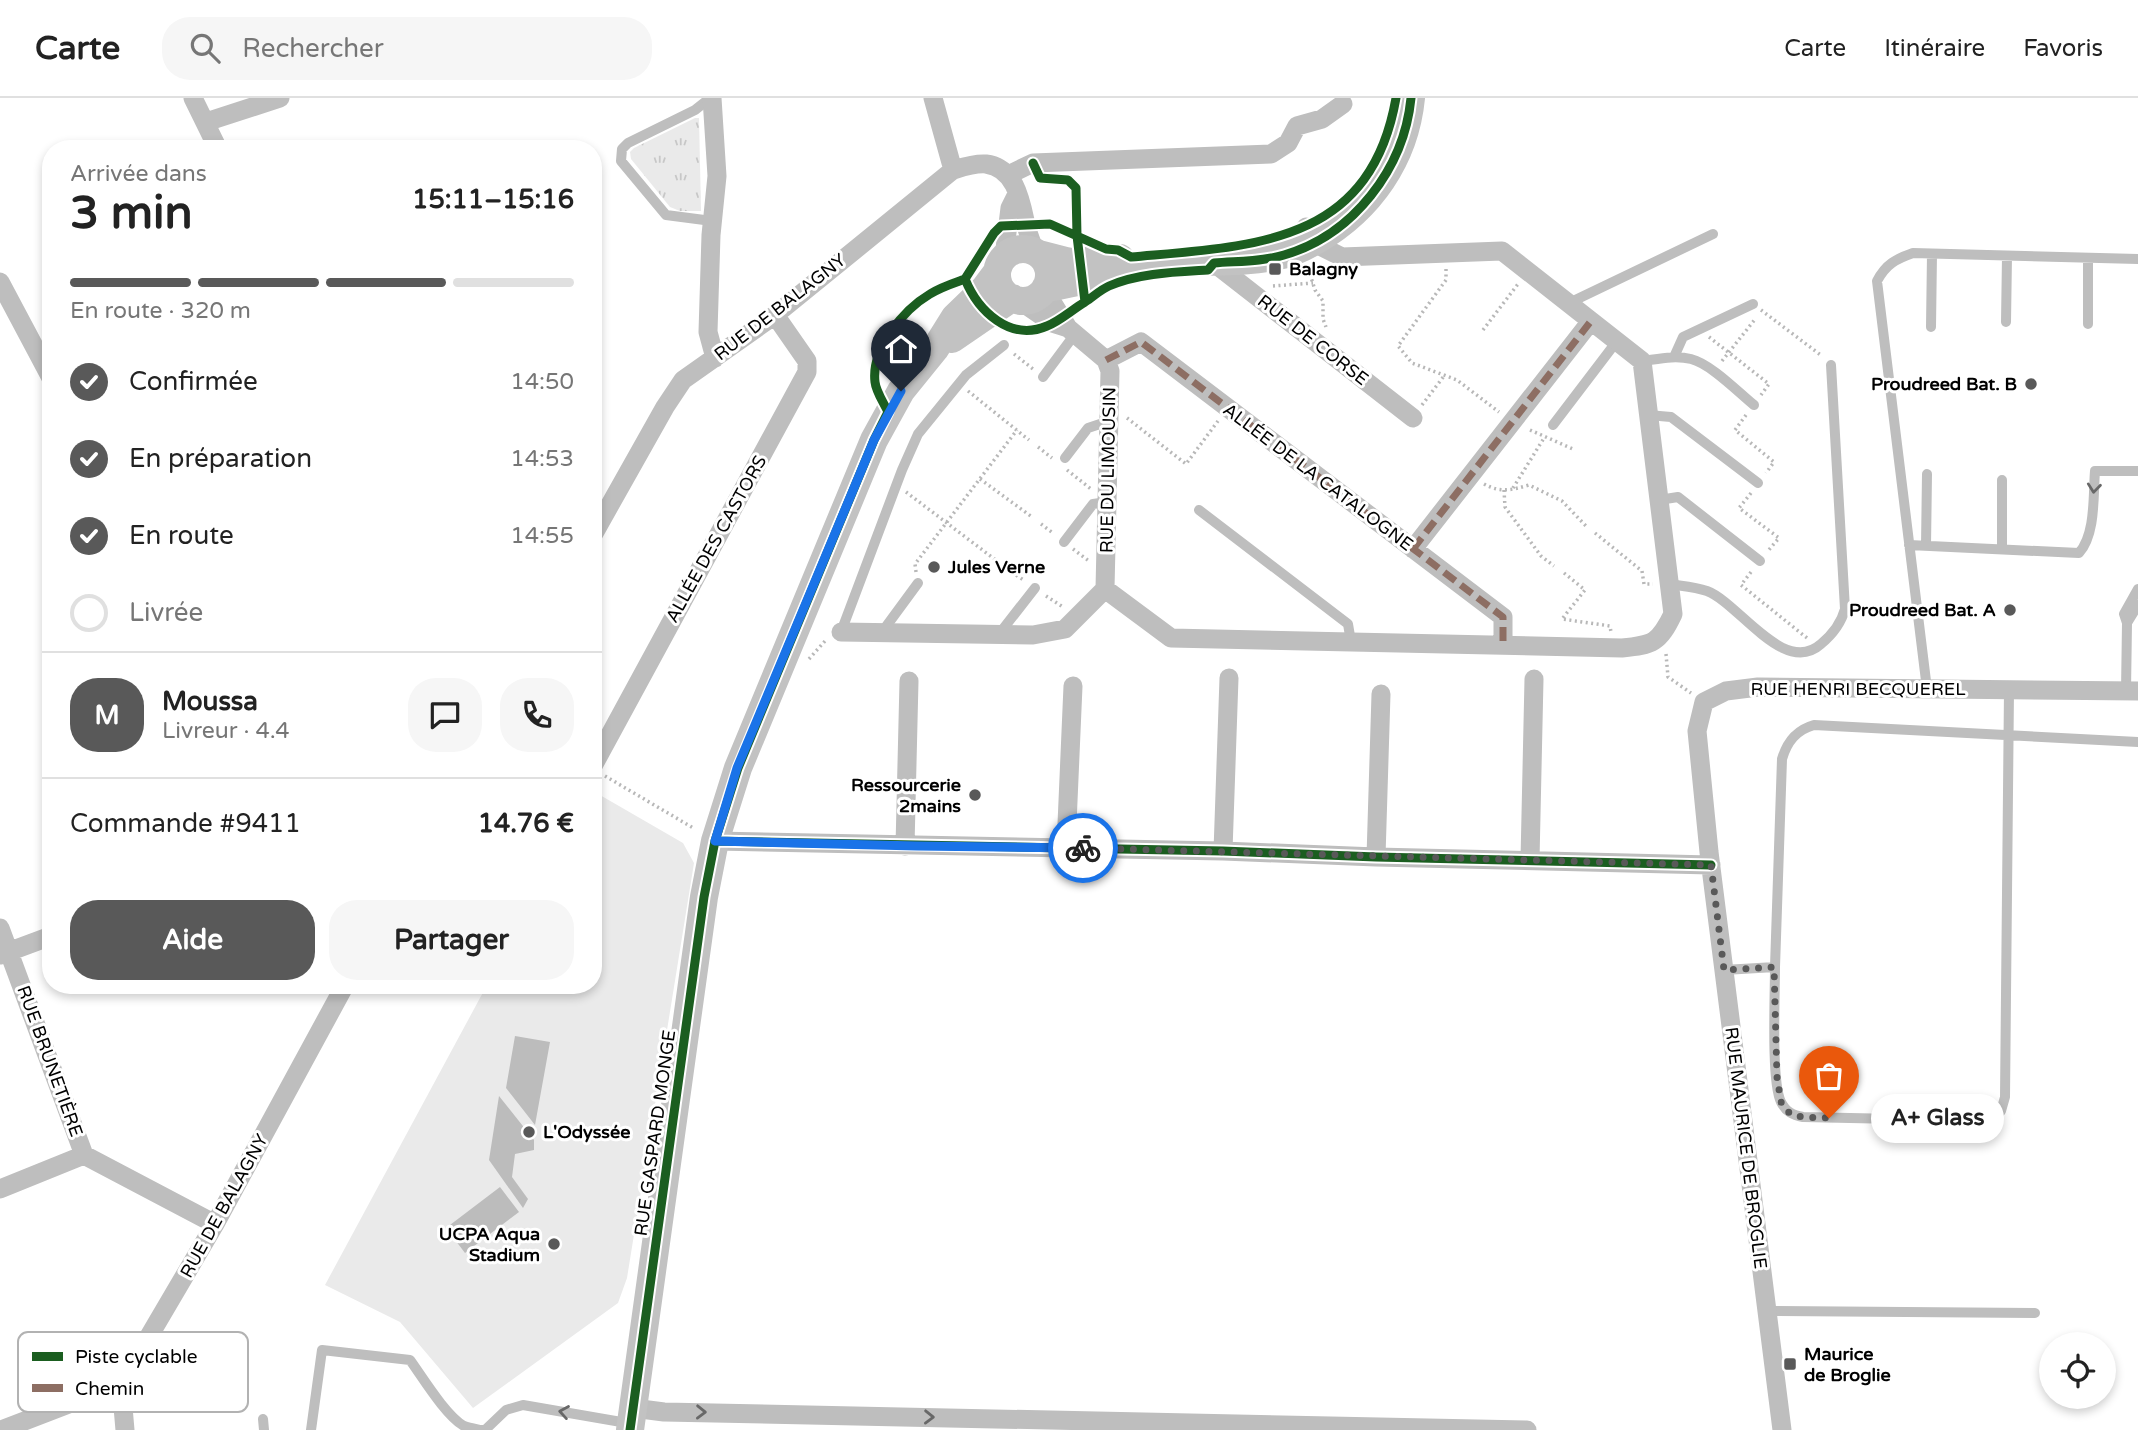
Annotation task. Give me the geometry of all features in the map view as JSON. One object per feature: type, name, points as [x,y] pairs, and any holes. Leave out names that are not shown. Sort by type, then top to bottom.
[{"type":"street","points":[[193,98],[214,140]]},
{"type":"street","points":[[206,122],[280,98]]},
{"type":"street","points":[[711,98],[717,176],[712,221],[708,332],[715,358]]},
{"type":"street","points":[[933,98],[953,170]]},
{"type":"street","points":[[1316,240],[1343,201],[1365,177],[1382,148],[1396,98]]},
{"type":"street","points":[[1017,194],[1010,208],[1001,264],[1002,290],[1030,294],[1164,264],[1214,263],[1281,256],[1316,240],[1363,206],[1387,172],[1402,140],[1411,98]]},
{"type":"street","points":[[935,349],[1030,294],[1049,274],[1044,260],[1037,253],[1026,225],[1023,205],[1008,175],[1033,163],[1271,154],[1288,143],[1297,126],[1322,119],[1343,104]]},
{"type":"street","name":"RUE DE BALAGNY","points":[[602,519],[683,380],[775,315],[953,170],[987,164],[1008,175]]},
{"type":"street","points":[[841,632],[1032,635],[1065,629],[1105,589],[1171,638],[1613,648],[1649,645],[1664,633],[1673,614],[1642,361],[1502,251],[1342,257],[1316,240],[1267,241],[1229,248],[1070,262],[1029,249],[1016,250],[1001,264],[985,288],[954,317],[935,349]]},
{"type":"street","name":"RUE DE CORSE","points":[[1214,263],[1413,418]]},
{"type":"street","points":[[0,282],[42,361]]},
{"type":"street","points":[[1030,294],[1056,325],[1072,331],[1106,360]]},
{"type":"street","name":"ALLÉE DES CASTORS","points":[[602,764],[807,372],[807,361],[775,315]]},
{"type":"street","points":[[1413,549],[1591,321]]},
{"type":"street","name":"ALLÉE DE LA CATALOGNE","points":[[1106,360],[1141,342],[1503,617],[1503,645]]},
{"type":"street","name":"RUE GASPARD MONGE","points":[[632,1421],[704,897],[715,841],[737,768],[874,440],[901,391],[935,349]]},
{"type":"street","name":"RUE DU LIMOUSIN","points":[[1105,589],[1110,371],[1106,360]]},
{"type":"street","points":[[1223,851],[1229,678]]},
{"type":"street","points":[[1530,860],[1534,679]]},
{"type":"street","points":[[905,846],[909,681]]},
{"type":"street","points":[[1066,847],[1073,686]]},
{"type":"street","name":"RUE HENRI BECQUEREL","points":[[1704,702],[1726,691],[1758,687],[2132,691]]},
{"type":"street","points":[[1376,857],[1381,694]]},
{"type":"street","points":[[715,841],[1066,847],[1711,865],[1697,731],[1704,702]]},
{"type":"street","name":"RUE MAURICE DE BROGLIE","points":[[1711,865],[1782,1430]]},
{"type":"street","name":"RUE BRUNETIÈRE","points":[[0,928],[4,954],[84,1155]]},
{"type":"street","points":[[4,954],[42,939]]},
{"type":"street","name":"RUE DE BALAGNY","points":[[152,1332],[215,1224],[340,994]]},
{"type":"street","points":[[0,1189],[84,1155],[215,1224]]},
{"type":"street","points":[[1,1430],[48,1412]]},
{"type":"street","points":[[123,1412],[125,1430]]},
{"type":"street","points":[[632,1421],[677,1412],[1527,1430]]},
{"type":"lane","points":[[711,98],[695,110],[628,143],[622,149],[621,161],[666,215],[712,221]]},
{"type":"lane","points":[[1568,303],[1713,234]]},
{"type":"lane","points":[[1927,689],[1877,281],[1885,267],[1913,253],[2138,260]]},
{"type":"lane","points":[[1931,327],[1932,254]]},
{"type":"lane","points":[[2006,322],[2007,256]]},
{"type":"lane","points":[[2088,258],[2088,324]]},
{"type":"lane","points":[[1674,357],[1683,337],[1758,308]]},
{"type":"lane","points":[[1043,377],[1072,331]]},
{"type":"lane","points":[[1553,425],[1616,341]]},
{"type":"lane","points":[[841,632],[918,434],[959,383],[1004,345]]},
{"type":"lane","points":[[1642,361],[1674,357],[1693,359],[1754,405]]},
{"type":"lane","points":[[1669,584],[1708,592],[1784,650],[1801,653],[1817,648],[1832,635],[1842,620],[1844,609],[1831,365]]},
{"type":"lane","points":[[1648,415],[1671,417],[1758,483]]},
{"type":"lane","points":[[1065,458],[1088,428],[1109,421]]},
{"type":"lane","points":[[1909,545],[2079,553],[2090,530],[2095,471],[2138,471]]},
{"type":"lane","points":[[1926,546],[1927,474]]},
{"type":"lane","points":[[2002,480],[2002,549]]},
{"type":"lane","points":[[1659,500],[1678,497],[1760,561]]},
{"type":"lane","points":[[1064,542],[1093,504],[1107,502]]},
{"type":"lane","points":[[1199,510],[1348,624],[1350,642]]},
{"type":"lane","points":[[881,632],[918,583]]},
{"type":"lane","points":[[999,634],[1035,588]]},
{"type":"lane","points":[[2132,691],[2124,614],[2138,589]]},
{"type":"lane","points":[[2127,623],[2138,605]]},
{"type":"lane","points":[[2008,690],[2008,734],[2006,1097],[2001,1111],[1990,1122],[1802,1117],[1790,1114],[1781,1102],[1777,1077],[1774,967],[1782,759],[1793,737],[1804,728],[1814,725],[2008,734],[2138,742]]},
{"type":"lane","points":[[1724,970],[1774,967]]},
{"type":"lane","points":[[1767,1311],[2035,1313]]},
{"type":"lane","points":[[311,1430],[322,1350],[410,1360],[438,1400],[465,1426],[483,1430],[506,1410],[523,1405],[632,1421]]},
{"type":"path","points":[[1316,240],[1309,271],[1323,301],[1323,319],[1327,330],[1319,344]]},
{"type":"path","points":[[1447,253],[1446,280],[1398,346],[1412,363],[1457,380],[1513,422],[1573,449]]},
{"type":"path","points":[[1483,330],[1528,271]]},
{"type":"path","points":[[1246,287],[1313,283]]},
{"type":"path","points":[[1713,372],[1758,308],[1831,365]]},
{"type":"path","points":[[1413,418],[1444,376]]},
{"type":"path","points":[[959,383],[1029,440]]},
{"type":"path","points":[[1109,421],[1126,418],[1186,464],[1227,408]]},
{"type":"path","points":[[1512,490],[1553,425]]},
{"type":"path","points":[[918,583],[915,564],[1017,430]]},
{"type":"path","points":[[1038,447],[1107,502]]},
{"type":"path","points":[[1470,476],[1495,491],[1530,485],[1562,501],[1586,526]]},
{"type":"path","points":[[980,479],[1032,517]]},
{"type":"path","points":[[896,485],[998,561]]},
{"type":"path","points":[[1504,490],[1505,507],[1541,556],[1554,566]]},
{"type":"path","points":[[1595,533],[1642,571],[1644,584],[1669,584]]},
{"type":"path","points":[[1564,573],[1585,590],[1562,619],[1610,626],[1613,648]]},
{"type":"path","points":[[1668,677],[1704,702]]},
{"type":"path","points":[[602,772],[715,841]]},
{"type":"green space","points":[[699,118],[701,211],[680,211],[670,207],[631,159],[630,152]]},
{"type":"green space","name":"L'Odyssée","points":[[602,796],[683,843],[694,863],[627,1278],[618,1303],[473,1408],[400,1322],[325,1285],[482,994],[602,994]]},
{"type":"shaded area","points":[[515,1036],[550,1042],[535,1125],[506,1088]]},
{"type":"shaded area","points":[[499,1096],[534,1140],[534,1150],[515,1154],[512,1177],[528,1199],[523,1208],[489,1160]]},
{"type":"shaded area","points":[[500,1187],[519,1212],[465,1253],[446,1228]]},
{"type":"marked path","points":[[1413,549],[1591,321]]},
{"type":"marked path","points":[[1106,360],[1141,342],[1503,617],[1503,645]]},
{"type":"cycle path","points":[[1033,163],[1040,178],[1068,180],[1076,188],[1077,236],[1106,249],[1118,250],[1131,257],[1261,241],[1299,229],[1333,210],[1361,184],[1382,147],[1396,98]]},
{"type":"cycle path","points":[[1085,302],[1106,288],[1133,278],[1208,270],[1214,263],[1276,257],[1309,245],[1332,232],[1371,196],[1386,174],[1398,150],[1411,98]]},
{"type":"cycle path","points":[[1050,224],[1077,236],[1085,302],[1047,326],[1033,330],[1008,327],[978,302],[965,279],[1001,226],[1050,224]]},
{"type":"cycle path","points":[[630,1430],[704,897],[715,841],[738,768],[888,412],[875,382],[878,357],[891,332],[909,310],[939,289],[965,279]]},
{"type":"cycle path","points":[[715,841],[1223,851],[1711,865]]},
{"type":"way so far","points":[[1083,848],[1711,865],[1724,970],[1774,967],[1777,1077],[1781,1102],[1790,1114],[1829,1118]]},
{"type":"place","name":"Balagny","points":[[1275,269]]},
{"type":"place","name":"Proudreed Bat. B","points":[[2031,384]]},
{"type":"place","name":"Jules Verne","points":[[934,567]]},
{"type":"place","name":"Proudreed Bat. A","points":[[2010,610]]},
{"type":"place","name":"Ressourcerie 2mains","points":[[975,795]]},
{"type":"place","name":"A+ Glass","points":[[1829,1118]]},
{"type":"place","name":"L'Odyssée","points":[[529,1132]]},
{"type":"place","name":"UCPA Aqua Stadium","points":[[554,1244]]},
{"type":"place","name":"Maurice de Broglie","points":[[1790,1364]]},
{"type":"route","points":[[901,391],[874,440],[737,768],[715,841],[1083,848]]}]
